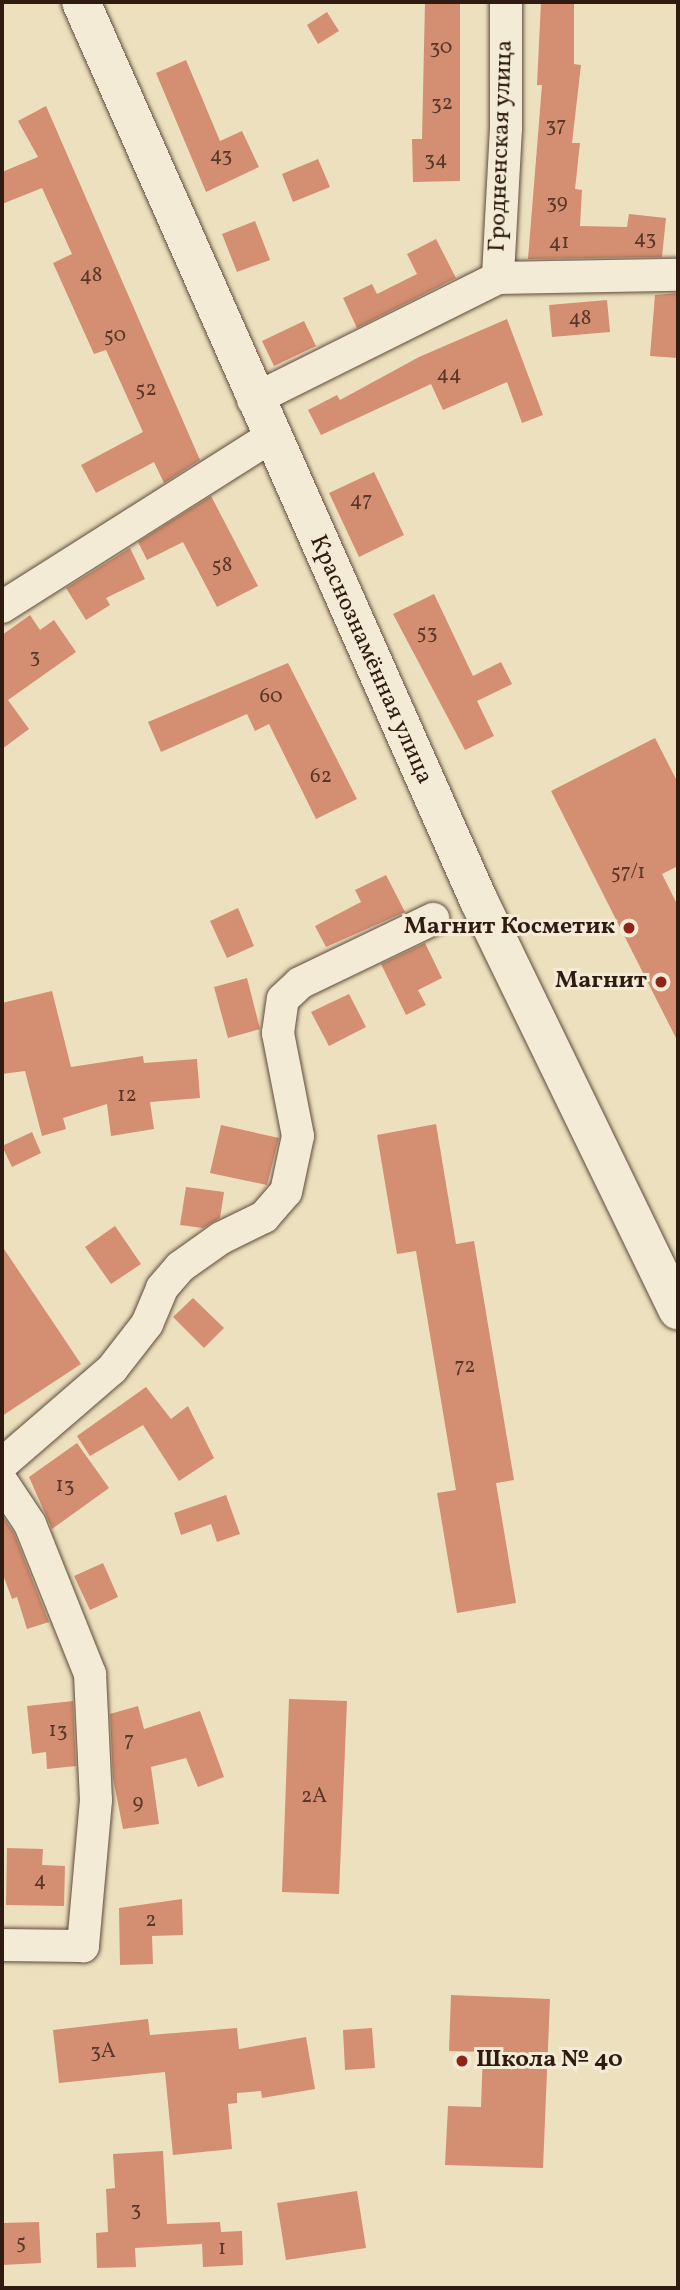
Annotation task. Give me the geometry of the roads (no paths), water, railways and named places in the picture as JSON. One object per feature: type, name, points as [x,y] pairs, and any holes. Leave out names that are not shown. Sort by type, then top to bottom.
[{"type":"street","name":"Краснознамённая улица","points":[[81,2],[253,400],[479,901],[678,1310]]},
{"type":"street","name":"Гродненская улица","points":[[506,2],[506,128],[498,278],[678,275]]},
{"type":"street","points":[[253,400],[498,278]]},
{"type":"street","points":[[2,607],[270,438]]},
{"type":"street","points":[[2,1465],[112,1369],[147,1324],[162,1288],[180,1268],[220,1238],[264,1217],[286,1192],[298,1136],[278,1032],[283,999],[300,983],[433,919]]},
{"type":"street","points":[[2,1482],[30,1524],[90,1674],[96,1800],[83,1946],[2,1945]]},
{"type":"place","name":"Магнит Косметик","points":[[629,928]]},
{"type":"place","name":"Магнит","points":[[661,982]]},
{"type":"place","name":"Школа № 40","points":[[462,2061]]}]
